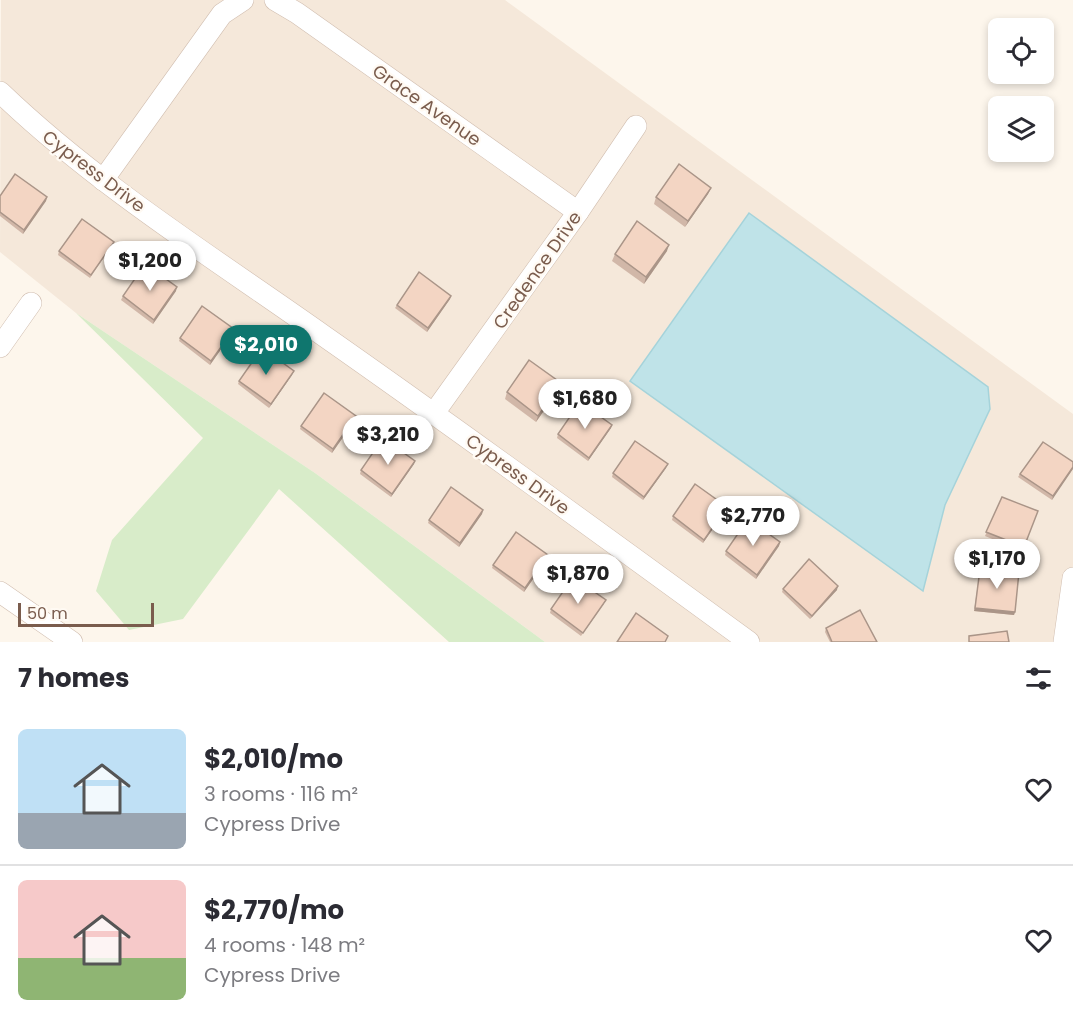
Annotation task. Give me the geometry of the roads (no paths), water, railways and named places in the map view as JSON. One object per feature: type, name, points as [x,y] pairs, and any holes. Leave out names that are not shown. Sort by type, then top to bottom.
[{"type":"street","points":[[103,180],[222,14],[243,0]]},
{"type":"street","name":"Grace Avenue","points":[[275,0],[297,13],[578,212]]},
{"type":"street","name":"Cypress Drive","points":[[0,92],[38,129],[103,180],[435,413],[749,642]]},
{"type":"street","name":"Credence Drive","points":[[435,413],[578,212],[636,126]]},
{"type":"street","points":[[0,348],[31,303]]},
{"type":"street","points":[[1064,642],[1073,578]]},
{"type":"street","points":[[0,592],[72,642]]},
{"type":"water","points":[[749,213],[988,387],[990,409],[945,505],[923,591],[630,381]]}]
